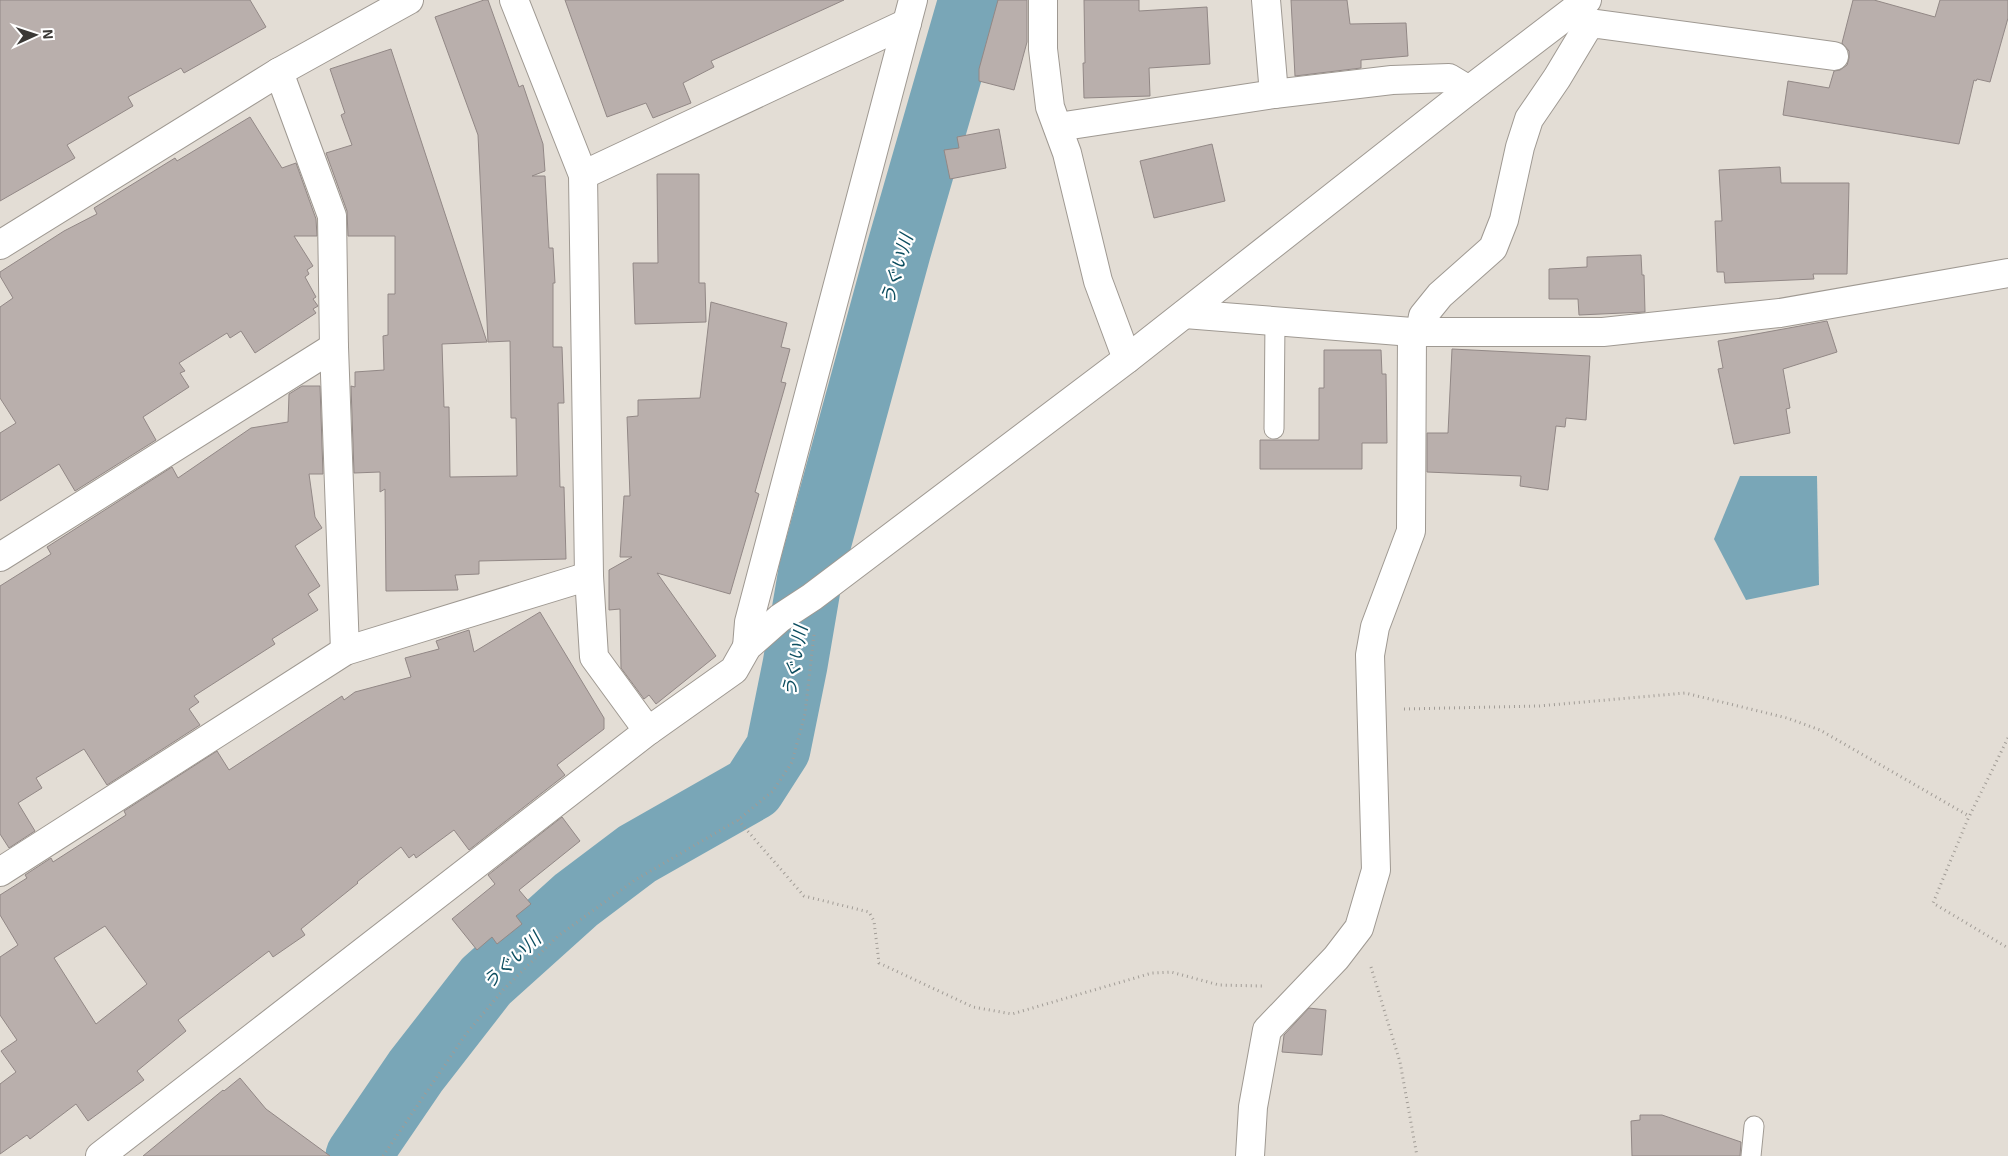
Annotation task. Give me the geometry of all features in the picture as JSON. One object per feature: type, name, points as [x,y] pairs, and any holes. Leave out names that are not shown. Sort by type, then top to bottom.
[{"type":"street","points":[[0,245],[279,72],[409,0]]},
{"type":"street","points":[[514,0],[584,175],[589,576],[594,657],[648,731]]},
{"type":"street","points":[[1043,0],[1043,49],[1050,107],[1067,153],[1098,281],[1127,360]]},
{"type":"street","points":[[1266,0],[1274,94]]},
{"type":"street","points":[[100,1156],[648,731],[734,670],[747,646],[780,618],[814,595],[1127,360],[1469,90],[1585,10],[1834,56]]},
{"type":"street","points":[[1250,1156],[1253,1107],[1267,1030],[1336,958],[1359,928],[1376,870],[1370,655],[1375,627],[1411,531],[1416,332],[1423,316],[1440,295],[1493,248],[1504,220],[1520,147],[1529,119],[1585,10]]},
{"type":"street","points":[[584,175],[910,11]]},
{"type":"street","points":[[747,646],[751,612],[910,11]]},
{"type":"street","points":[[279,72],[332,216],[334,347],[345,651]]},
{"type":"street","points":[[1058,127],[1274,94],[1392,80],[1449,78],[1469,90]]},
{"type":"street","points":[[1185,314],[1416,332],[1603,332],[1780,313],[2008,273]]},
{"type":"street","points":[[0,557],[334,347]]},
{"type":"street","points":[[0,872],[345,651],[589,576]]},
{"type":"lane","points":[[1274,429],[1275,321]]},
{"type":"lane","points":[[1751,1156],[1754,1126]]},
{"type":"path","points":[[383,1156],[466,1034],[503,990],[558,936],[635,880],[738,820],[773,791],[792,762],[806,714],[814,595]]},
{"type":"path","points":[[1371,710],[1539,706],[1685,693],[1787,718],[1820,730],[1969,816]]},
{"type":"path","points":[[2008,738],[1967,821],[1933,903],[2008,948]]},
{"type":"path","points":[[738,820],[804,896],[869,912],[874,921],[880,963],[973,1007],[1012,1014],[1152,973],[1171,972],[1219,986],[1310,986]]},
{"type":"path","points":[[1359,928],[1400,1062],[1418,1156]]},
{"type":"water","points":[[1740,476],[1817,476],[1819,585],[1746,600],[1714,539]]},
{"type":"building","points":[[0,0],[250,0],[266,27],[184,73],[181,68],[128,97],[133,106],[67,145],[75,158],[0,201]]},
{"type":"building","points":[[488,0],[519,87],[523,85],[543,144],[545,171],[532,176],[545,176],[549,248],[553,248],[555,283],[553,283],[553,347],[562,347],[564,403],[558,403],[560,487],[564,487],[566,559],[479,561],[479,574],[455,575],[458,590],[386,591],[385,489],[380,492],[380,472],[354,473],[351,386],[355,387],[355,372],[384,370],[383,336],[388,335],[388,294],[395,294],[395,236],[348,236],[347,211],[326,153],[352,145],[341,115],[345,113],[330,69],[391,49],[487,342],[442,344],[444,407],[449,407],[450,477],[517,476],[516,418],[511,418],[510,341],[488,342],[478,135],[435,17]]},
{"type":"building","points":[[565,0],[844,0],[711,61],[714,67],[683,83],[691,103],[653,118],[646,103],[607,117]]},
{"type":"building","points":[[998,0],[1027,0],[1027,42],[1014,90],[979,81],[979,69]]},
{"type":"building","points":[[1084,0],[1139,0],[1139,11],[1207,7],[1210,64],[1149,68],[1150,96],[1084,98]]},
{"type":"building","points":[[1291,0],[1347,0],[1350,24],[1406,23],[1408,56],[1361,60],[1361,68],[1295,76]]},
{"type":"building","points":[[1853,0],[1874,0],[1935,17],[1940,0],[2008,0],[2008,18],[1990,82],[1974,80],[1959,144],[1783,115],[1788,81],[1829,88],[1834,71],[1840,70],[1847,65],[1849,51],[1842,43]]},
{"type":"building","points":[[250,117],[282,168],[296,163],[316,219],[317,236],[294,236],[313,266],[307,270],[309,274],[305,277],[316,297],[313,299],[318,306],[313,309],[316,313],[255,353],[241,331],[230,338],[227,333],[179,363],[185,371],[180,373],[189,387],[143,417],[156,440],[75,491],[59,464],[0,501],[0,433],[16,423],[0,398],[0,307],[13,298],[0,276],[0,272],[64,231],[97,214],[94,208],[175,158],[177,161]]},
{"type":"building","points":[[999,129],[1006,168],[950,179],[944,150],[959,148],[957,137]]},
{"type":"building","points":[[1212,144],[1225,201],[1154,218],[1140,161]]},
{"type":"building","points":[[1780,167],[1781,183],[1849,183],[1847,274],[1813,274],[1814,279],[1725,283],[1724,272],[1717,272],[1715,221],[1722,221],[1719,170]]},
{"type":"building","points":[[657,174],[699,174],[699,283],[705,283],[706,322],[635,324],[633,263],[658,263]]},
{"type":"building","points":[[1641,255],[1642,275],[1644,275],[1645,312],[1579,315],[1578,299],[1549,299],[1549,269],[1587,267],[1587,257]]},
{"type":"building","points":[[711,302],[787,323],[781,347],[790,349],[781,382],[786,383],[755,492],[759,494],[730,594],[657,573],[716,656],[656,704],[649,695],[644,699],[621,668],[620,609],[609,610],[609,570],[632,557],[620,557],[624,496],[630,496],[627,417],[638,416],[638,400],[700,398]]},
{"type":"building","points":[[1827,321],[1837,352],[1783,369],[1790,408],[1786,409],[1790,433],[1734,444],[1718,369],[1723,368],[1718,341]]},
{"type":"building","points":[[1452,349],[1590,356],[1586,420],[1566,418],[1565,427],[1556,426],[1548,490],[1520,486],[1521,476],[1427,472],[1427,433],[1448,433]]},
{"type":"building","points":[[1324,350],[1381,350],[1382,374],[1386,374],[1387,443],[1362,443],[1362,469],[1260,469],[1260,440],[1319,440],[1319,388],[1324,388]]},
{"type":"building","points":[[302,386],[320,386],[323,474],[309,474],[315,517],[322,528],[295,546],[320,586],[308,594],[318,610],[272,639],[275,644],[194,696],[199,702],[189,709],[200,725],[107,785],[84,749],[36,778],[42,788],[18,803],[35,831],[9,848],[0,834],[0,586],[51,554],[47,547],[172,467],[178,478],[251,428],[288,422],[289,394]]},
{"type":"building","points":[[540,612],[604,718],[604,729],[557,765],[565,775],[469,850],[454,830],[416,858],[414,854],[409,858],[401,847],[301,929],[305,935],[273,957],[269,951],[178,1020],[186,1031],[137,1071],[144,1080],[88,1121],[76,1104],[30,1139],[27,1135],[0,1154],[0,1084],[16,1072],[1,1051],[17,1040],[0,1015],[0,957],[18,945],[0,915],[0,895],[27,878],[25,875],[51,858],[53,862],[126,815],[124,811],[217,751],[229,770],[342,696],[344,700],[355,692],[411,677],[405,658],[439,649],[436,641],[469,630],[474,652]],"holes":[[[105,926],[147,984],[96,1024],[54,958]]]},
{"type":"building","points":[[562,817],[580,841],[519,890],[531,904],[516,916],[522,924],[497,944],[492,937],[477,950],[452,919],[495,884],[488,875]]},
{"type":"building","points":[[1309,1008],[1326,1010],[1322,1055],[1282,1052],[1284,1035]]},
{"type":"building","points":[[240,1078],[266,1109],[330,1156],[143,1156],[223,1090]]},
{"type":"building","points":[[1640,1115],[1662,1115],[1741,1142],[1740,1156],[1632,1156],[1631,1121],[1640,1120]]},
{"type":"waterway","name":"うぐい川","points":[[358,1156],[416,1071],[486,981],[576,900],[637,854],[753,788],[778,749],[811,571],[899,249],[971,0]]}]
